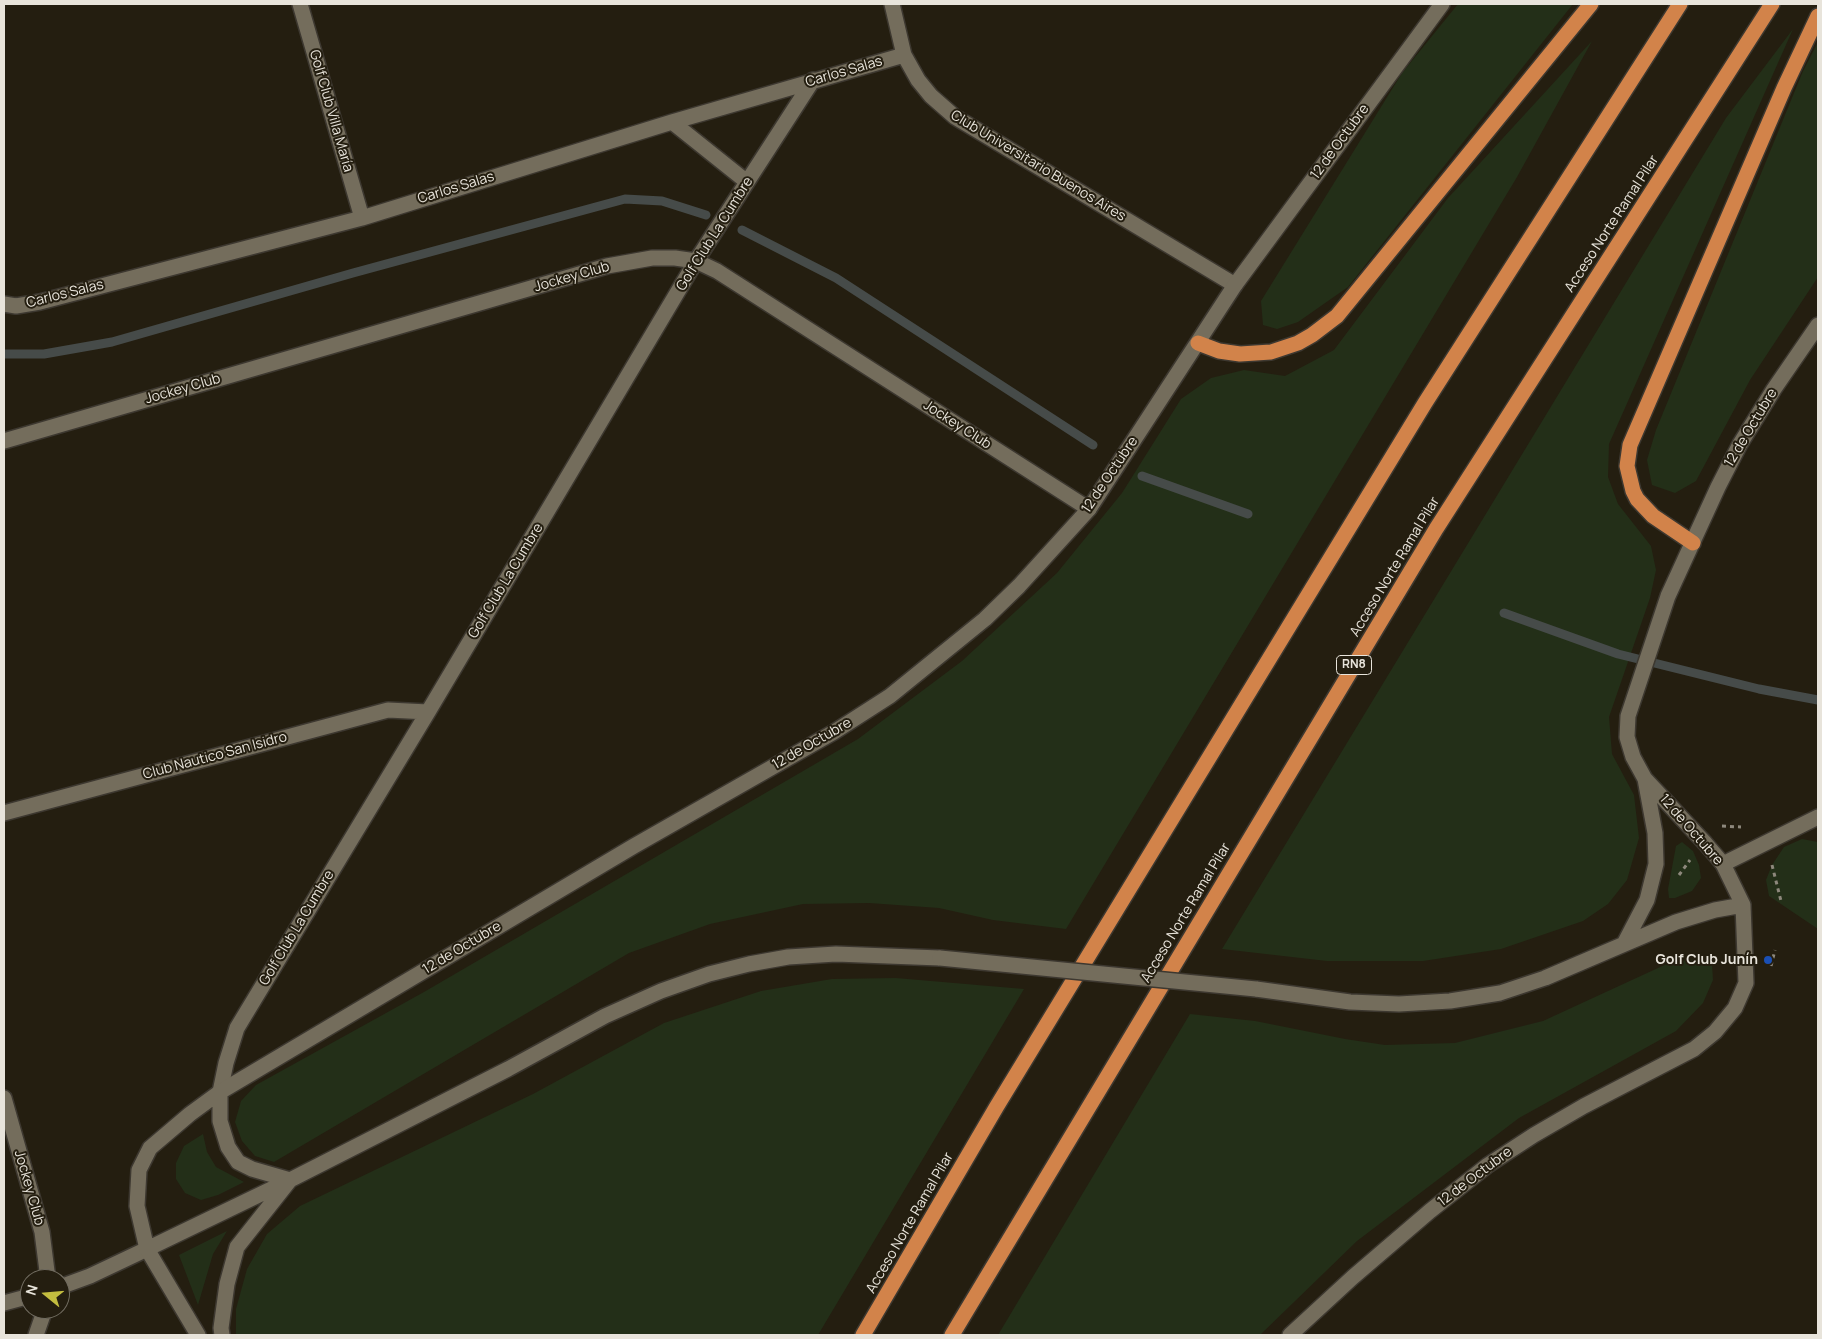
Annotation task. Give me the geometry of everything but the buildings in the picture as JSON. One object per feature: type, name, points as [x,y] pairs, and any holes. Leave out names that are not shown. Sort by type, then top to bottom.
[{"type":"highway","points":[[1198,343],[1219,351],[1240,354],[1272,352],[1312,336],[1337,316],[1591,4]]},
{"type":"highway","name":"Acceso Norte Ramal Pilar","points":[[863,1335],[1002,1098],[1425,403],[1680,4]]},
{"type":"highway","name":"Acceso Norte Ramal Pilar","points":[[952,1335],[1436,529],[1772,4]]},
{"type":"highway","points":[[1693,543],[1653,516],[1637,499],[1632,491],[1627,466],[1630,445],[1784,88],[1818,16]]},
{"type":"street","name":"Golf Club Villa María","points":[[300,4],[362,218]]},
{"type":"street","name":"Club Universitario Buenos Aires","points":[[892,4],[904,55],[918,80],[931,96],[955,117],[1235,285]]},
{"type":"street","name":"12 de Octubre","points":[[198,1335],[148,1249],[137,1206],[139,1170],[150,1148],[190,1114],[220,1092],[634,846],[834,732],[890,696],[985,619],[1019,586],[1089,509],[1235,285],[1442,4]]},
{"type":"street","name":"Carlos Salas","points":[[4,304],[16,306],[40,302],[362,218],[672,122],[904,55]]},
{"type":"street","name":"Golf Club La Cumbre","points":[[290,1180],[252,1169],[238,1162],[228,1147],[220,1121],[220,1092],[226,1063],[237,1028],[696,262],[813,80]]},
{"type":"street","points":[[672,122],[747,182]]},
{"type":"street","name":"Jockey Club","points":[[4,441],[607,266],[652,258],[675,258],[696,262],[717,271],[1089,509]]},
{"type":"street","name":"12 de Octubre","points":[[1290,1335],[1353,1277],[1488,1165],[1584,1106],[1694,1049],[1715,1032],[1735,1008],[1746,983],[1743,905],[1723,864],[1645,779],[1633,757],[1627,737],[1628,716],[1668,596],[1718,487],[1740,444],[1774,389],[1818,325]]},
{"type":"street","name":"Club Nautico San Isidro","points":[[4,813],[388,710],[428,712]]},
{"type":"street","points":[[1624,944],[1647,900],[1656,864],[1655,833],[1645,779]]},
{"type":"street","points":[[1723,864],[1816,821]]},
{"type":"street","points":[[70,1283],[148,1249],[290,1180],[508,1069],[605,1016],[709,974],[749,964],[788,957],[836,954],[940,958],[1256,989],[1350,1002],[1399,1004],[1450,1001],[1500,993],[1536,981],[1676,922],[1715,910],[1743,905]]},
{"type":"street","name":"Jockey Club","points":[[4,1098],[42,1232],[47,1269]]},
{"type":"street","points":[[222,1335],[221,1328],[227,1284],[237,1247],[290,1180]]},
{"type":"street","points":[[4,1303],[20,1299]]},
{"type":"street","points":[[36,1335],[42,1319]]},
{"type":"path","points":[[1720,826],[1744,827]]},
{"type":"path","points":[[1678,876],[1691,857]]},
{"type":"path","points":[[1772,865],[1781,901]]},
{"type":"path","points":[[1770,972],[1775,950]]},
{"type":"green space","points":[[1458,4],[1573,4],[1348,287],[1298,322],[1277,329],[1263,325],[1261,301],[1402,73]]},
{"type":"green space","points":[[1793,29],[1609,444],[1608,477],[1618,504],[1651,546],[1656,570],[1650,598],[1609,717],[1612,754],[1634,795],[1639,838],[1627,880],[1608,904],[1583,921],[1501,949],[1423,961],[1327,961],[1222,949],[1726,118]]},
{"type":"green space","points":[[1592,41],[1517,177],[1066,929],[993,920],[939,908],[869,903],[803,904],[710,924],[629,953],[274,1162],[255,1156],[242,1141],[235,1122],[241,1101],[256,1085],[424,992],[858,739],[962,661],[1057,573],[1122,493],[1181,399],[1211,378],[1244,370],[1285,376],[1334,350],[1448,198]]},
{"type":"green space","points":[[1818,42],[1818,277],[1750,380],[1696,481],[1675,493],[1652,485],[1647,460],[1656,430],[1803,71]]},
{"type":"green space","points":[[1802,839],[1818,842],[1818,929],[1769,896],[1766,880],[1772,865],[1784,847]]},
{"type":"green space","points":[[1682,842],[1693,851],[1699,865],[1701,878],[1692,891],[1675,898],[1669,898],[1668,889],[1676,846]]},
{"type":"green space","points":[[1705,958],[1712,964],[1713,980],[1703,1003],[1676,1031],[1519,1118],[1357,1241],[1260,1335],[998,1335],[1190,1014],[1255,1021],[1385,1045],[1455,1043],[1543,1021],[1671,962]]},
{"type":"green space","points":[[896,978],[1024,989],[818,1335],[236,1335],[236,1309],[247,1269],[267,1234],[300,1206],[533,1094],[664,1023],[761,991],[832,979]]},
{"type":"green space","points":[[203,1134],[207,1152],[216,1167],[244,1182],[218,1195],[201,1200],[185,1193],[176,1179],[176,1163],[184,1146]]},
{"type":"green space","points":[[227,1231],[213,1254],[198,1305],[179,1255]]},
{"type":"waterway","points":[[4,354],[44,354],[112,342],[353,273],[625,199],[662,201],[706,215]]},
{"type":"waterway","points":[[742,230],[836,278],[1093,445]]},
{"type":"waterway","points":[[1142,476],[1248,514]]},
{"type":"waterway","points":[[1504,613],[1618,654],[1759,689],[1818,700]]},
{"type":"place","name":"Golf Club Junín","points":[[1768,960]]}]
